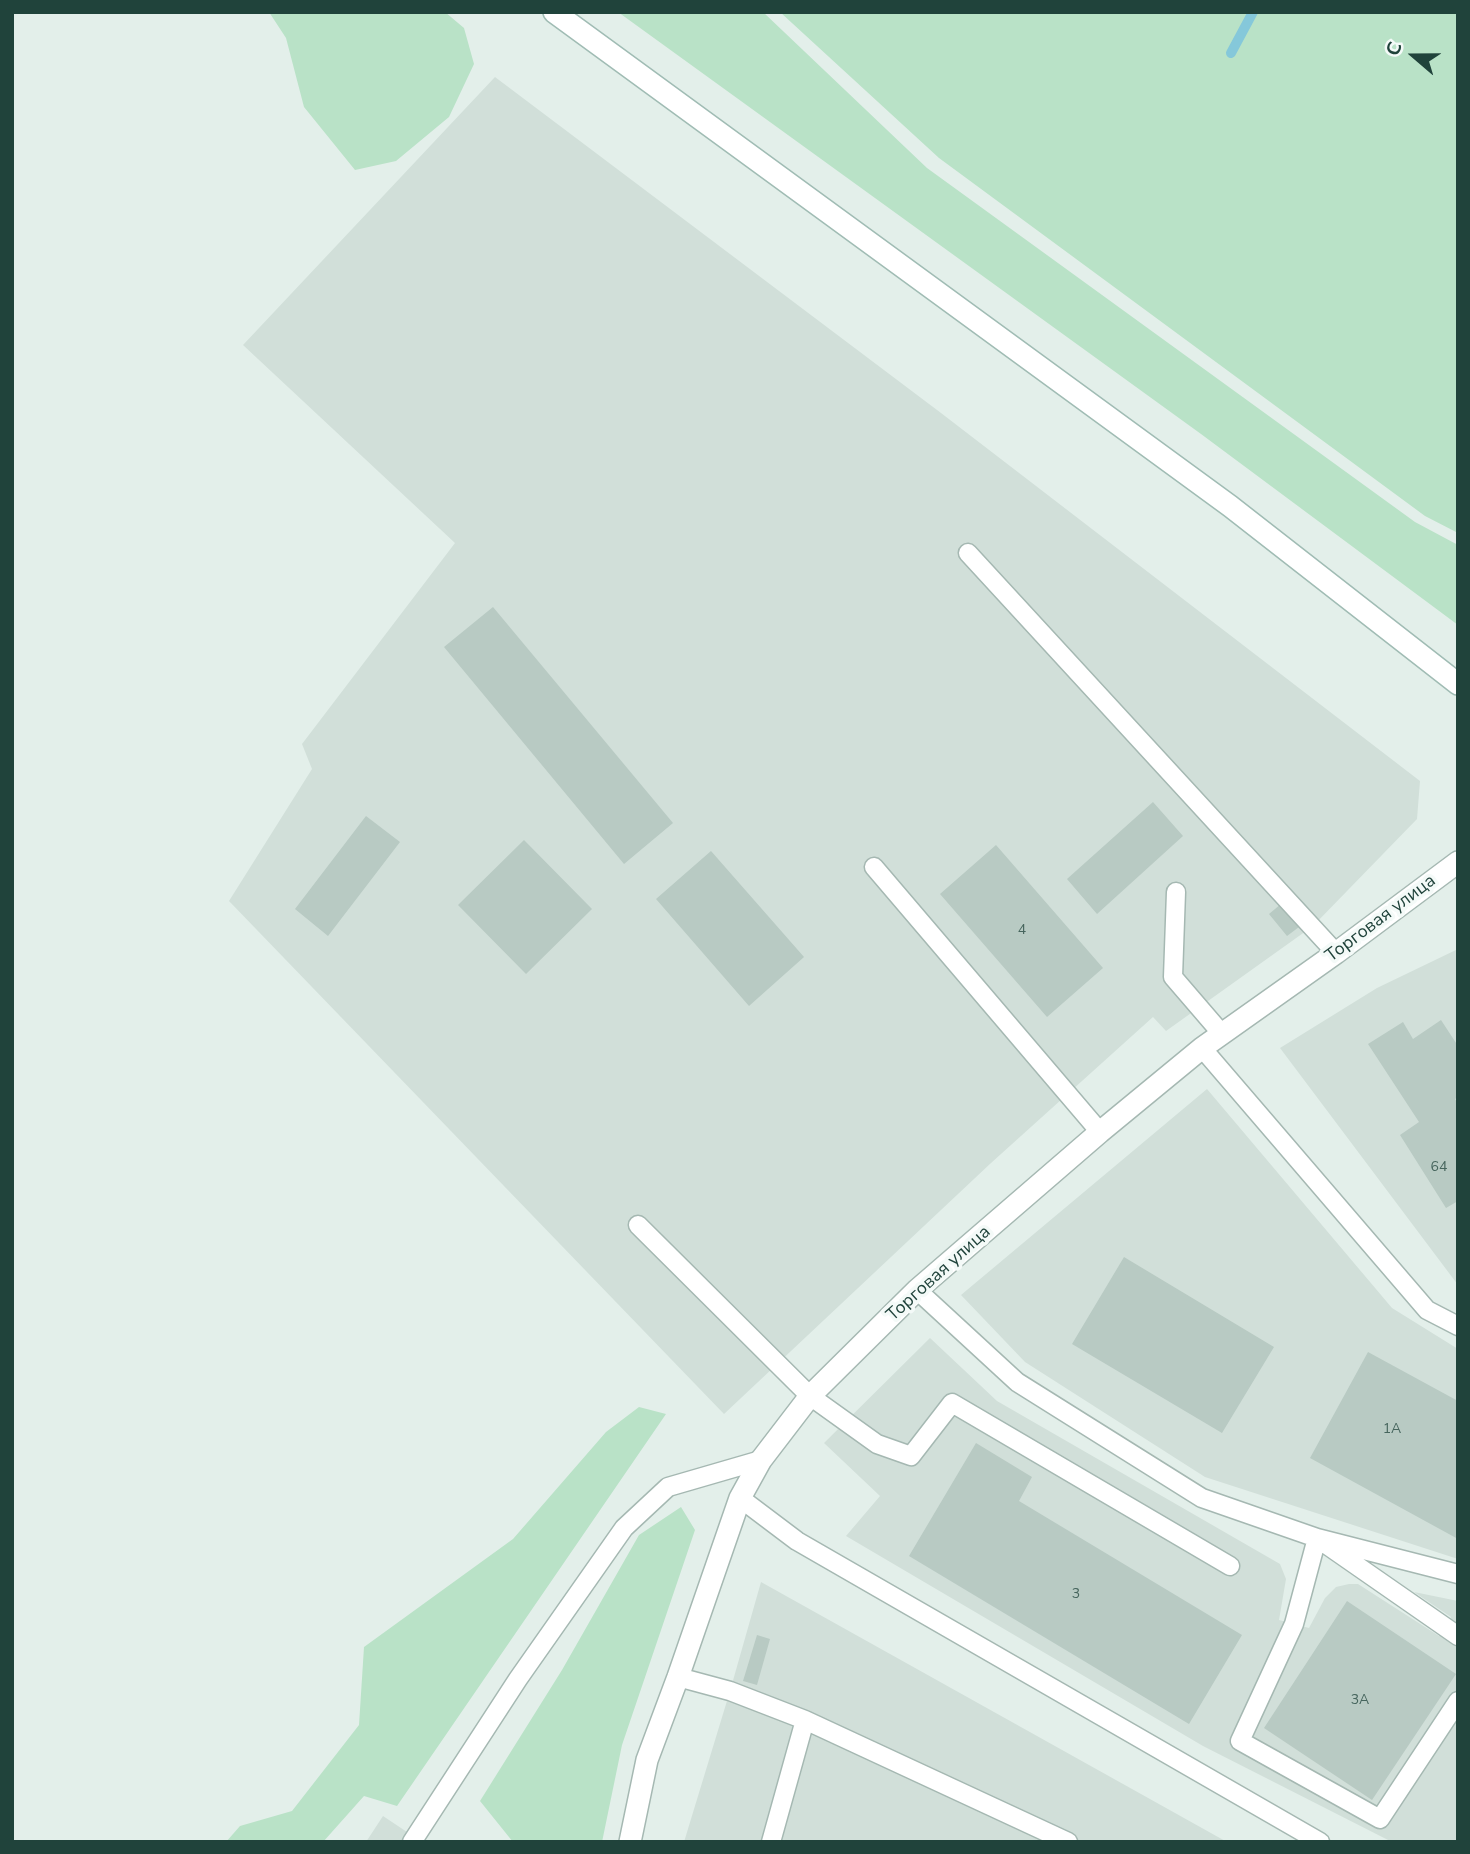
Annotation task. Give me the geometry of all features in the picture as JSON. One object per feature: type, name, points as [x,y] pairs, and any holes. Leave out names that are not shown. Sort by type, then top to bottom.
[{"type":"street","points":[[554,12],[1230,506],[1458,684]]},
{"type":"street","name":"Торговая улица","points":[[630,1842],[647,1760],[740,1498],[761,1460],[810,1396],[917,1290],[1100,1132],[1202,1048],[1458,862]]},
{"type":"lane","points":[[968,554],[1336,953]]},
{"type":"lane","points":[[874,867],[1100,1132]]},
{"type":"lane","points":[[1176,892],[1173,976],[1222,1034]]},
{"type":"lane","points":[[1202,1048],[1427,1310],[1458,1326]]},
{"type":"lane","points":[[638,1225],[810,1396],[877,1444],[911,1456],[953,1403],[1230,1566]]},
{"type":"lane","points":[[917,1290],[1017,1382],[1202,1497],[1317,1538],[1458,1574]]},
{"type":"lane","points":[[412,1842],[518,1679],[624,1528],[668,1487],[761,1460]]},
{"type":"lane","points":[[740,1498],[797,1541],[1320,1842]]},
{"type":"lane","points":[[1317,1538],[1458,1636]]},
{"type":"lane","points":[[1317,1538],[1294,1624],[1241,1741],[1380,1819],[1458,1701]]},
{"type":"lane","points":[[678,1677],[730,1691],[805,1720],[1068,1842]]},
{"type":"lane","points":[[771,1842],[805,1720]]},
{"type":"shaded area","points":[[495,77],[941,413],[1420,781],[1417,819],[1313,926],[1166,1031],[1153,1017],[991,1163],[724,1414],[229,901],[312,769],[302,744],[455,543],[243,345]]},
{"type":"shaded area","points":[[1458,949],[1458,1285],[1280,1048],[1377,988]]},
{"type":"shaded area","points":[[1207,1089],[1392,1308],[1458,1349],[1458,1559],[1205,1477],[1025,1362],[961,1295]]},
{"type":"shaded area","points":[[930,1338],[997,1401],[1280,1564],[1286,1579],[1279,1620],[1309,1628],[1325,1598],[1336,1587],[1358,1584],[1439,1636],[1451,1617],[1414,1592],[1458,1601],[1458,1842],[1392,1842],[1203,1746],[846,1536],[880,1496],[824,1443]]},
{"type":"shaded area","points":[[761,1582],[1227,1842],[684,1842]]},
{"type":"shaded area","points":[[383,1816],[422,1842],[366,1842]]},
{"type":"green space","points":[[269,12],[445,12],[464,28],[474,64],[449,117],[396,161],[355,170],[304,107],[286,38]]},
{"type":"green space","points":[[618,12],[763,12],[927,168],[1415,522],[1458,545],[1458,625],[1201,434]]},
{"type":"green space","points":[[780,12],[1458,12],[1458,533],[1425,516],[939,158]]},
{"type":"green space","points":[[639,1407],[666,1414],[397,1806],[364,1796],[323,1842],[226,1842],[240,1826],[292,1811],[359,1725],[364,1647],[513,1539],[606,1432]]},
{"type":"green space","points":[[681,1507],[695,1530],[622,1745],[602,1842],[513,1842],[480,1801],[562,1670],[639,1535]]},
{"type":"building","points":[[493,607],[673,823],[624,864],[444,647]]},
{"type":"building","points":[[1153,802],[1183,836],[1097,914],[1067,879]]},
{"type":"building","points":[[366,816],[400,842],[328,936],[295,909]]},
{"type":"building","points":[[524,840],[592,909],[526,974],[458,905]]},
{"type":"building","points":[[996,845],[1103,968],[1047,1017],[940,894]]},
{"type":"building","points":[[711,851],[804,957],[749,1006],[656,899]]},
{"type":"building","points":[[1281,904],[1299,927],[1287,936],[1269,914]]},
{"type":"building","points":[[1441,1020],[1458,1046],[1458,1097],[1455,1099],[1458,1104],[1458,1201],[1446,1208],[1400,1135],[1419,1122],[1368,1044],[1403,1022],[1413,1039]]},
{"type":"building","points":[[1124,1257],[1274,1347],[1222,1433],[1072,1344]]},
{"type":"building","points":[[1368,1352],[1458,1401],[1458,1539],[1310,1458]]},
{"type":"building","points":[[976,1443],[1032,1477],[1019,1501],[1242,1635],[1189,1724],[909,1556]]},
{"type":"building","points":[[1347,1601],[1456,1674],[1372,1800],[1264,1728]]},
{"type":"building","points":[[757,1635],[770,1639],[757,1685],[743,1681]]},
{"type":"waterway","points":[[1231,53],[1253,12]]}]
